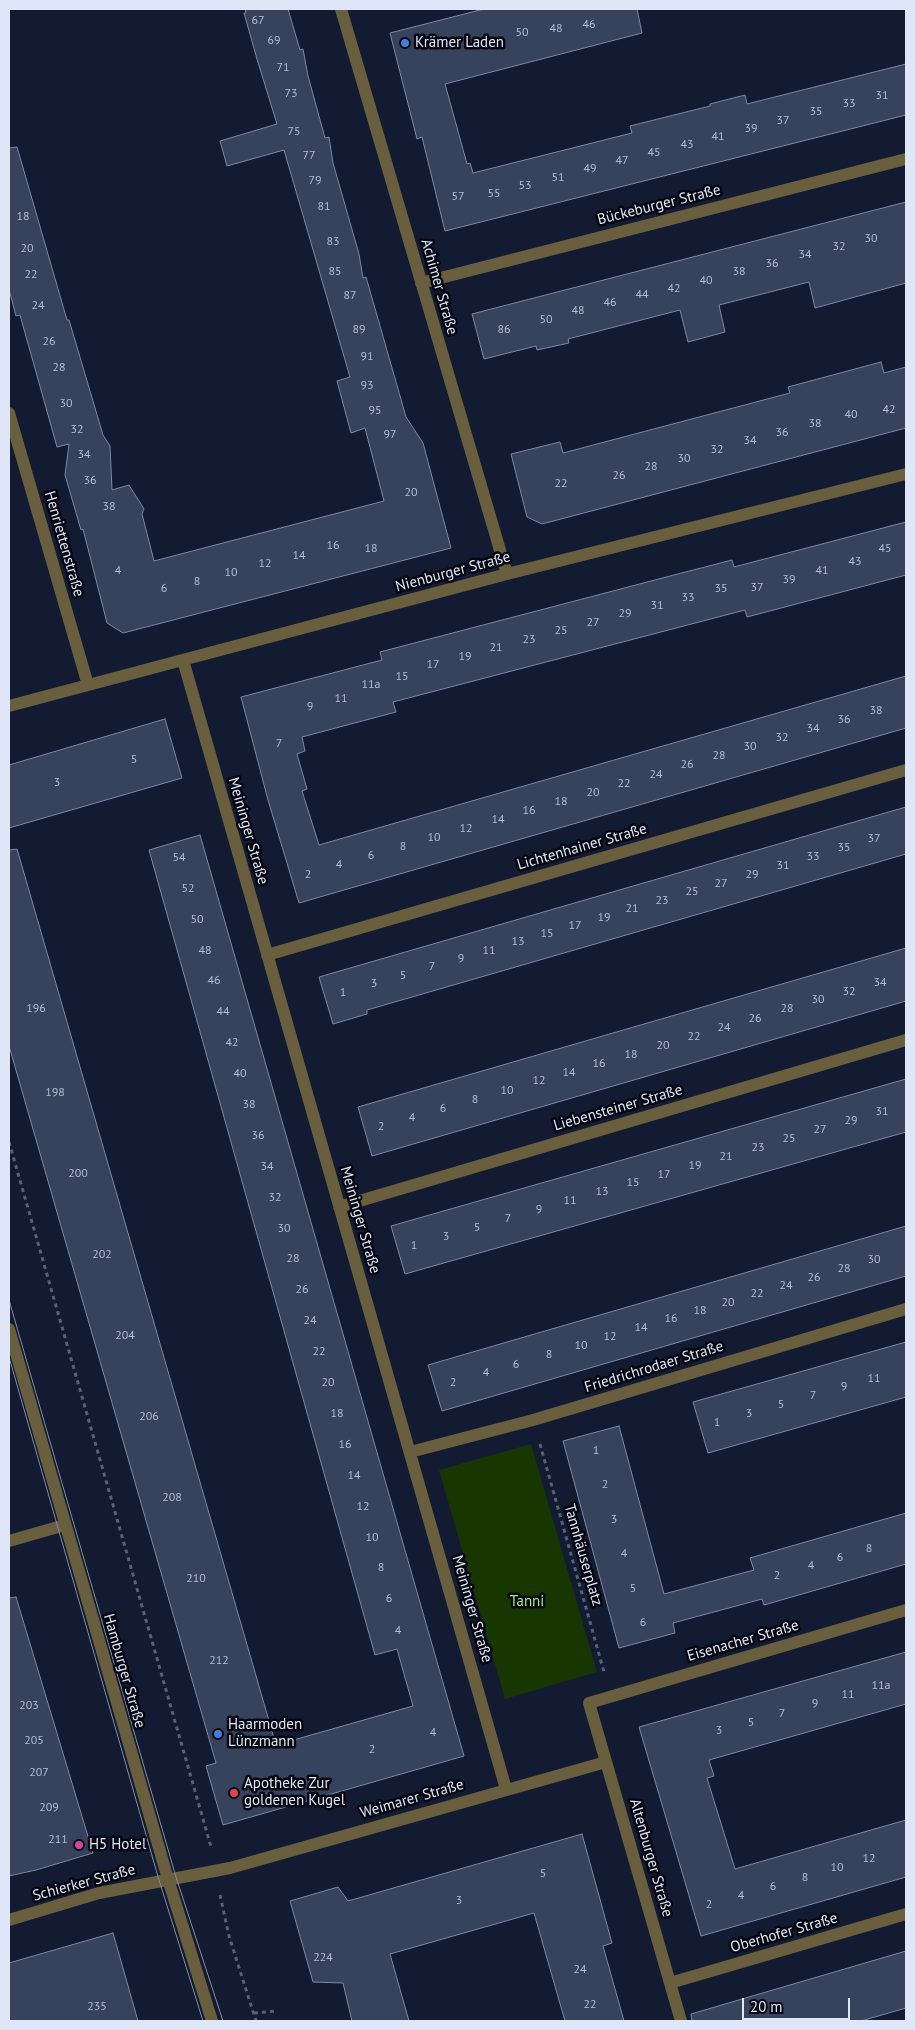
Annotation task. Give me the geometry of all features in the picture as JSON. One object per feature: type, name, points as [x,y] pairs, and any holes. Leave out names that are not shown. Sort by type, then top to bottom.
[{"type":"street","name":"Achimer Straße","points":[[341,9],[507,574]]},
{"type":"street","name":"Bückeburger Straße","points":[[421,283],[906,159]]},
{"type":"street","name":"Henriettenstraße","points":[[9,413],[88,685]]},
{"type":"street","name":"Nienburger Straße","points":[[9,706],[507,574],[906,474]]},
{"type":"street","name":"Meininger Straße","points":[[183,660],[506,1789]]},
{"type":"street","name":"Lichtenhainer Straße","points":[[267,955],[906,770]]},
{"type":"street","name":"Liebensteiner Straße","points":[[339,1207],[906,1040]]},
{"type":"street","name":"Friedrichrodaer Straße","points":[[410,1452],[533,1420],[906,1309]]},
{"type":"street","name":"Hamburger Straße","points":[[9,1329],[168,1878],[212,2021]]},
{"type":"street","points":[[9,1541],[65,1525]]},
{"type":"street","name":"Eisenacher Straße","points":[[589,1703],[906,1610]]},
{"type":"street","name":"Altenburger Straße","points":[[589,1703],[681,2021]]},
{"type":"street","name":"Weimarer Straße","points":[[168,1878],[230,1868],[606,1762]]},
{"type":"street","name":"Schierker Straße","points":[[9,1920],[99,1893],[168,1878]]},
{"type":"street","name":"Oberhofer Straße","points":[[670,1983],[906,1914]]},
{"type":"path","points":[[9,1142],[207,1829],[229,1936],[256,2021]]},
{"type":"path","name":"Tannhäuserplatz","points":[[533,1420],[611,1696]]},
{"type":"path","points":[[254,2013],[276,2011]]},
{"type":"green space","name":"Tanni","points":[[531,1444],[597,1672],[505,1699],[439,1470]]},
{"type":"building","points":[[245,9],[288,9],[300,50],[303,49],[308,76],[325,138],[329,137],[333,163],[359,254],[363,278],[366,277],[406,417],[423,443],[451,548],[123,633],[107,623],[83,529],[81,530],[65,475],[69,444],[57,447],[20,315],[16,316],[9,289],[9,148],[17,147],[67,320],[69,320],[103,435],[110,446],[112,490],[129,485],[144,509],[142,514],[154,561],[384,501],[365,428],[351,433],[337,381],[350,377],[284,150],[227,166],[220,141],[277,124],[244,13],[246,13]]},
{"type":"building","points":[[484,9],[637,9],[642,33],[445,84],[467,164],[470,163],[473,173],[632,133],[630,126],[710,106],[710,104],[745,95],[747,104],[906,64],[906,115],[445,231],[422,137],[417,139],[390,33]]},
{"type":"building","points":[[906,202],[906,283],[815,308],[809,282],[719,305],[725,332],[688,342],[680,310],[568,339],[569,343],[537,350],[536,346],[484,359],[472,314]]},
{"type":"building","points":[[881,362],[884,373],[906,367],[906,428],[542,524],[527,517],[511,454],[560,442],[563,453],[790,393],[788,387]]},
{"type":"building","points":[[906,522],[906,575],[747,617],[745,610],[393,702],[396,712],[302,737],[305,751],[297,754],[307,789],[302,791],[319,845],[906,676],[906,728],[299,903],[268,800],[241,697],[382,660],[380,652],[732,560],[734,567]]},
{"type":"building","points":[[165,719],[182,778],[9,828],[9,765]]},
{"type":"building","points":[[906,807],[906,854],[367,1010],[367,1014],[333,1024],[319,977]]},
{"type":"building","points":[[200,835],[464,1756],[223,1825],[206,1766],[216,1763],[9,1046],[9,850],[17,849],[276,1745],[413,1706],[397,1649],[375,1655],[149,850]]},
{"type":"building","points":[[906,948],[906,1001],[372,1156],[358,1107]]},
{"type":"building","points":[[906,1079],[906,1132],[405,1274],[391,1226]]},
{"type":"building","points":[[906,1226],[906,1276],[442,1411],[428,1365]]},
{"type":"building","points":[[906,1342],[906,1397],[708,1453],[693,1402]]},
{"type":"building","points":[[619,1426],[664,1594],[754,1570],[750,1558],[906,1513],[906,1564],[764,1605],[762,1599],[673,1623],[675,1633],[619,1648],[563,1441]]},
{"type":"building","points":[[16,1597],[93,1853],[9,1876],[9,1598]]},
{"type":"building","points":[[906,1652],[906,1704],[709,1760],[714,1776],[707,1778],[735,1869],[906,1820],[906,1877],[701,1936],[639,1727]]},
{"type":"building","points":[[582,1834],[612,1943],[603,1946],[624,2021],[565,2021],[534,1913],[390,1954],[409,2021],[352,2021],[343,1983],[313,1982],[290,1901],[338,1887],[348,1901]]},
{"type":"building","points":[[113,1933],[138,2021],[9,2021],[9,1963]]},
{"type":"building","points":[[906,1951],[906,2008],[861,2021],[692,2021],[691,2014]]},
{"type":"tram line","points":[[9,1300],[176,1877],[223,2021]]},
{"type":"tram line","points":[[9,1357],[159,1880],[203,2021]]},
{"type":"place","name":"Krämer Laden","points":[[405,43]]},
{"type":"place","name":"Haarmoden Lünzmann","points":[[218,1734]]},
{"type":"place","name":"Apotheke Zur goldenen Kugel","points":[[234,1793]]},
{"type":"place","name":"H5 Hotel","points":[[79,1845]]}]
